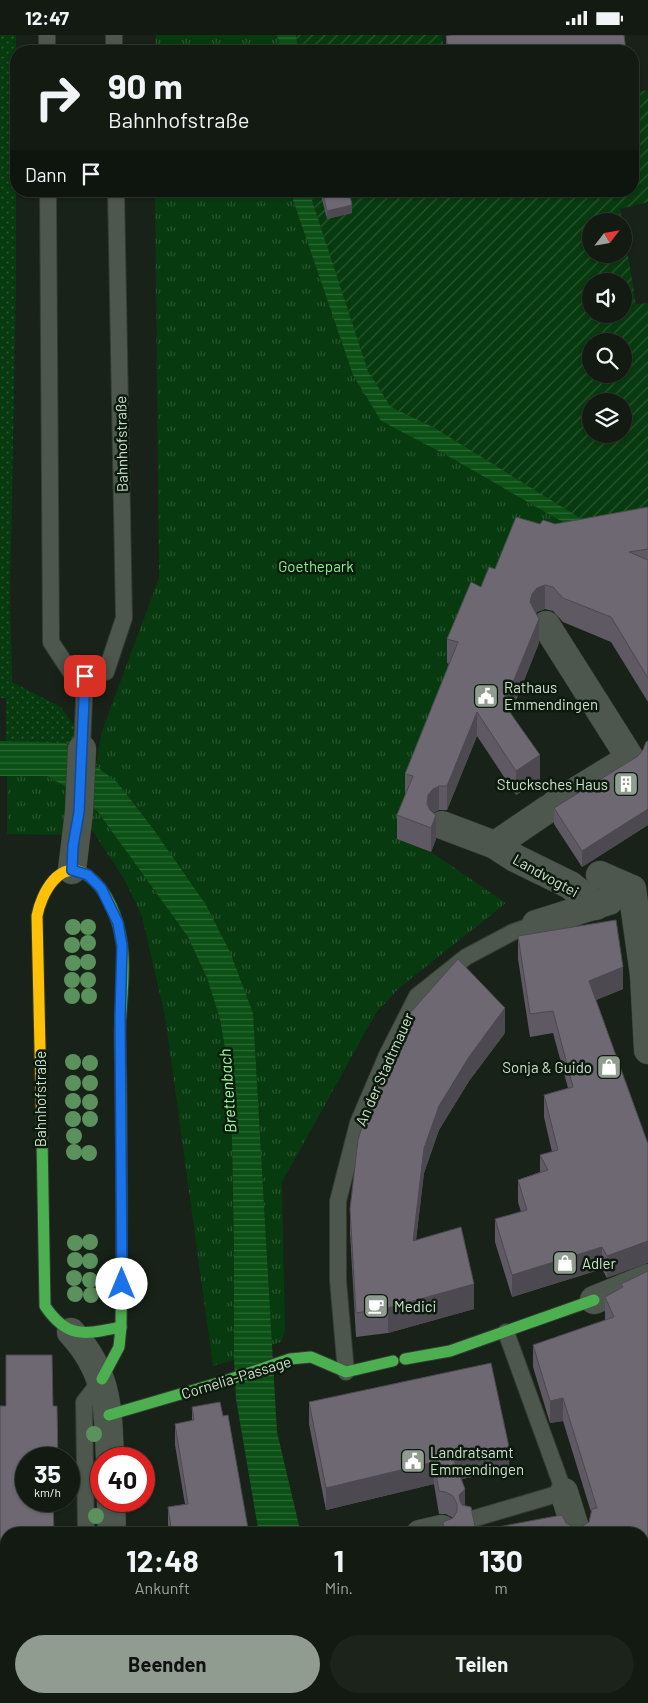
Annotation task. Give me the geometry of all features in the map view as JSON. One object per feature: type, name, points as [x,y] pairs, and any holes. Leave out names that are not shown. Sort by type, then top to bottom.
[{"type":"street","name":"Landvogtei","points":[[495,845],[639,753],[546,625]]},
{"type":"street","points":[[82,749],[79,812],[73,846],[72,870],[88,875],[101,888],[118,923],[122,946],[120,1017],[121,1327],[119,1347],[102,1379]]},
{"type":"street","name":"Landvogtei","points":[[442,825],[495,845],[515,858],[570,885],[596,906]]},
{"type":"street","name":"Bahnhofstraße","points":[[72,870],[59,875],[40,898],[36,941],[40,1036],[41,1215],[45,1307],[54,1322],[71,1332],[102,1379],[108,1415],[109,1447]]},
{"type":"street","name":"Landvogtei","points":[[600,875],[640,886]]},
{"type":"street","name":"Landvogtei","points":[[536,924],[596,906],[640,886]]},
{"type":"street","points":[[640,886],[638,921],[644,975],[648,1050]]},
{"type":"street","points":[[405,1359],[450,1351],[594,1300],[648,1277]]},
{"type":"street","points":[[71,1332],[80,1335],[121,1327]]},
{"type":"street","name":"Cornelia-Passage","points":[[108,1415],[225,1381],[278,1362],[311,1357],[346,1372]]},
{"type":"street","points":[[346,1372],[393,1361]]},
{"type":"street","points":[[564,1492],[575,1527]]},
{"type":"street","points":[[111,1512],[112,1527]]},
{"type":"lane","points":[[48,197],[51,642],[72,674],[85,676],[82,749]]},
{"type":"lane","name":"Bahnhofstraße","points":[[85,676],[106,673],[124,618],[116,197]]},
{"type":"lane","name":"An der Stadtmauer","points":[[346,1372],[338,1281],[338,1201],[358,1123],[417,995],[466,957],[513,932],[536,924]]},
{"type":"lane","points":[[469,1520],[564,1492],[506,1332]]},
{"type":"lane","points":[[86,1527],[84,1402],[102,1379]]},
{"type":"green space","points":[[0,35],[16,35],[16,45],[10,45],[10,197],[16,197],[10,594],[12,682],[61,707],[74,725],[76,751],[6,742],[6,698],[0,698]]},
{"type":"green space","points":[[156,35],[277,35],[279,45],[155,45]]},
{"type":"green space","points":[[296,35],[442,35],[443,45],[297,45]]},
{"type":"green space","points":[[648,90],[648,202],[620,209],[621,213],[582,213],[582,263],[629,263],[631,273],[582,273],[582,323],[632,323],[632,280],[636,304],[648,303],[648,522],[606,534],[433,427],[391,407],[368,371],[311,197],[639,197],[639,92]]},
{"type":"green space","name":"Goethepark","points":[[155,197],[293,197],[353,375],[381,421],[446,455],[648,568],[648,584],[599,565],[458,666],[398,839],[431,852],[506,903],[399,988],[376,1013],[282,1182],[285,1331],[281,1342],[272,1345],[253,1013],[177,865],[154,830],[96,765],[102,731],[159,578]]},
{"type":"green space","points":[[7,776],[47,776],[74,792],[98,812],[188,937],[207,978],[220,1019],[231,1083],[234,1360],[213,1366],[165,1016],[142,916],[124,879],[92,830],[76,835],[7,834]]},
{"type":"shaded area","points":[[277,35],[296,35],[297,45],[279,45]]},
{"type":"shaded area","points":[[293,197],[311,197],[368,371],[391,407],[433,427],[606,534],[648,568],[446,455],[381,421],[353,375]]},
{"type":"shaded area","points":[[0,741],[65,743],[117,782],[154,830],[206,905],[230,952],[253,1013],[277,1432],[299,1527],[258,1527],[236,1399],[231,1083],[220,1019],[207,978],[188,937],[98,812],[74,792],[47,776],[0,776]]},
{"type":"building","points":[[624,35],[625,45],[447,45],[446,36]]},
{"type":"building","points":[[324,197],[350,197],[352,205],[327,211]]},
{"type":"building","name":"Rathaus Emmendingen","points":[[648,507],[648,549],[629,552],[648,560],[648,678],[611,617],[563,598],[553,587],[545,585],[537,588],[532,594],[530,602],[539,619],[504,704],[540,755],[516,771],[477,712],[447,786],[439,786],[428,795],[427,804],[436,815],[431,828],[397,815],[413,776],[405,774],[458,642],[447,639],[471,582],[481,587],[489,567],[495,569],[516,517],[540,524],[543,520],[555,524]]},
{"type":"building","name":"Stucksches Haus","points":[[648,741],[648,809],[582,851],[554,808],[638,756]]},
{"type":"building","points":[[616,920],[623,967],[589,981],[648,1144],[648,1241],[607,1256],[602,1247],[512,1275],[495,1219],[527,1210],[518,1180],[548,1170],[540,1155],[558,1150],[544,1095],[573,1087],[553,1011],[530,1014],[518,936]]},
{"type":"building","points":[[458,959],[505,1008],[469,1057],[439,1106],[424,1148],[413,1241],[461,1227],[474,1284],[388,1308],[356,1313],[350,1209],[358,1140],[377,1079],[410,1013]]},
{"type":"building","points":[[648,1271],[648,1527],[581,1527],[589,1522],[592,1509],[597,1508],[563,1398],[550,1401],[533,1345],[614,1317],[605,1297],[623,1287],[621,1284]]},
{"type":"building","points":[[6,1355],[52,1355],[53,1406],[57,1406],[58,1447],[15,1447],[15,1512],[53,1512],[54,1527],[0,1527],[0,1406],[6,1406]]},
{"type":"building","points":[[491,1363],[509,1447],[453,1458],[465,1489],[459,1495],[460,1501],[462,1505],[471,1507],[475,1527],[444,1527],[443,1522],[453,1518],[457,1511],[457,1504],[453,1496],[439,1491],[434,1462],[326,1488],[309,1402]]},
{"type":"building","points":[[220,1402],[223,1416],[228,1415],[248,1527],[171,1527],[168,1507],[188,1504],[175,1424],[194,1420],[192,1407]]},
{"type":"building","points":[[562,1515],[566,1523],[573,1527],[498,1527]]},
{"type":"traffic: fast","points":[[87,875],[101,888],[107,897],[118,926],[123,956],[120,1035],[121,1327],[119,1347],[102,1379]]},
{"type":"traffic: fast","points":[[42,1137],[45,1306],[62,1325],[78,1332],[121,1327]]},
{"type":"traffic: fast","points":[[405,1359],[450,1351],[594,1300]]},
{"type":"traffic: fast","points":[[109,1415],[225,1381],[290,1359],[311,1357],[346,1372],[393,1361]]},
{"type":"traffic: slow","points":[[42,1137],[37,916],[47,889],[60,874],[68,871],[77,871],[87,875]]},
{"type":"place","name":"Rathaus Emmendingen","points":[[486,696]]},
{"type":"place","name":"Stucksches Haus","points":[[626,784]]},
{"type":"place","name":"Sonja & Guido","points":[[609,1067]]},
{"type":"place","name":"Adler","points":[[565,1263]]},
{"type":"place","name":"Medici","points":[[376,1306]]},
{"type":"place","name":"Landratsamt Emmendingen","points":[[413,1461]]},
{"type":"route","points":[[85,676],[79,812],[73,846],[72,870],[88,875],[101,888],[118,923],[122,946],[120,1017],[122,1284]]},
{"type":"water label","name":"Brettenbach","points":[[227,1091]]}]
